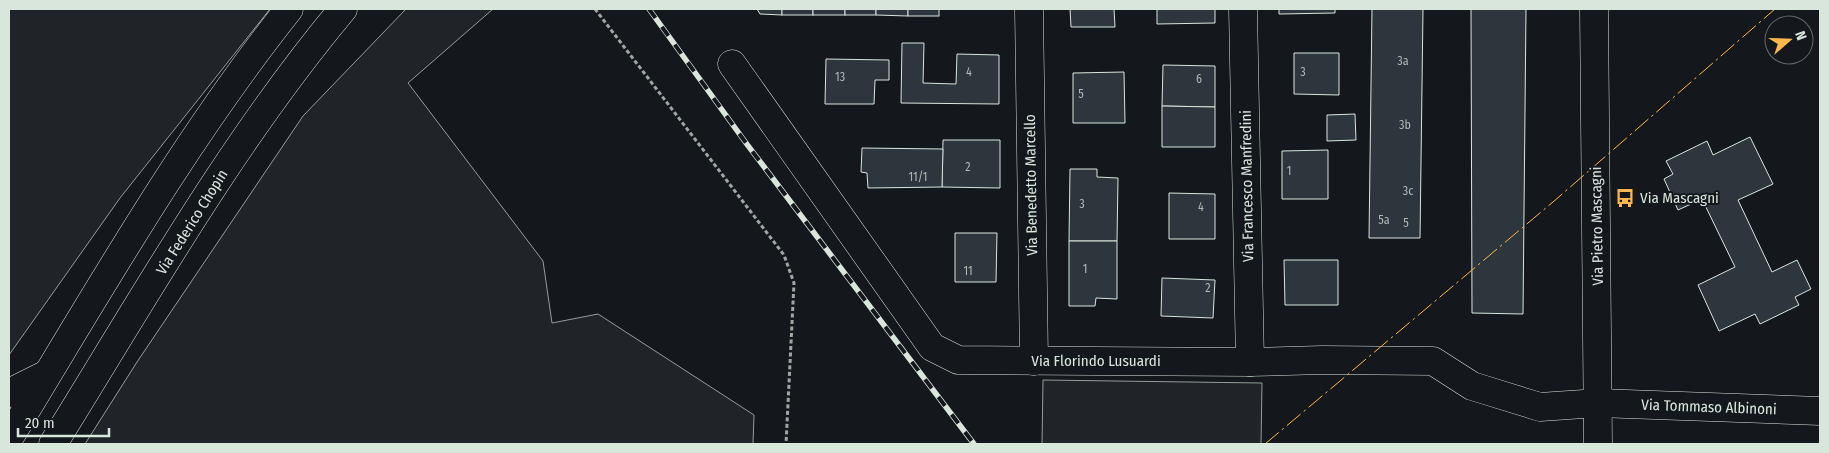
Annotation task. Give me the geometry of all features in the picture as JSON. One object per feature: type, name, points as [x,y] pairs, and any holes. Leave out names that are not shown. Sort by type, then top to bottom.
[{"type":"street","points":[[9,438],[173,171],[245,65],[289,9]]},
{"type":"street","name":"Via Federico Chopin","points":[[53,444],[242,144],[297,64],[343,9]]},
{"type":"street","name":"Via Benedetto Marcello","points":[[1029,9],[1034,361]]},
{"type":"street","name":"Via Francesco Manfredini","points":[[1243,9],[1250,362]]},
{"type":"street","name":"Via Pietro Mascagni","points":[[1594,9],[1598,444]]},
{"type":"street","name":"Via Florindo Lusuardi","points":[[732,64],[932,347],[958,360],[1433,361],[1472,386],[1540,407],[1598,403]]},
{"type":"street","points":[[9,393],[47,374]]},
{"type":"street","name":"Via Tommaso Albinoni","points":[[1598,403],[1820,411]]},
{"type":"path","points":[[595,9],[784,255],[794,283],[786,444]]},
{"type":"shaded area","points":[[9,9],[270,9],[120,198],[9,355]]},
{"type":"shaded area","points":[[406,9],[493,9],[408,83],[543,261],[552,323],[598,314],[754,415],[753,444],[85,444],[137,362],[303,116]]},
{"type":"shaded area","points":[[1043,380],[1262,383],[1261,444],[1042,444]]},
{"type":"building","points":[[757,9],[782,9],[782,15],[760,14]]},
{"type":"building","points":[[782,9],[813,9],[813,15],[782,15]]},
{"type":"building","points":[[813,9],[845,9],[845,15],[813,15]]},
{"type":"building","points":[[845,9],[876,9],[876,15],[845,15]]},
{"type":"building","points":[[876,9],[908,9],[908,16],[876,15]]},
{"type":"building","points":[[908,9],[939,9],[939,16],[908,16]]},
{"type":"building","points":[[1070,9],[1114,9],[1115,27],[1071,27]]},
{"type":"building","points":[[1157,9],[1215,9],[1215,23],[1157,24]]},
{"type":"building","points":[[1279,9],[1335,9],[1335,13],[1279,14]]},
{"type":"building","points":[[1372,9],[1423,9],[1420,238],[1369,238]]},
{"type":"building","points":[[1471,9],[1526,9],[1523,314],[1472,313]]},
{"type":"building","points":[[902,43],[924,43],[923,83],[956,84],[957,54],[999,55],[999,104],[901,103]]},
{"type":"building","points":[[1294,53],[1339,53],[1339,95],[1294,94]]},
{"type":"building","points":[[826,59],[889,60],[889,80],[875,80],[874,104],[825,104]]},
{"type":"building","points":[[1163,65],[1215,66],[1215,107],[1162,106]]},
{"type":"building","points":[[1124,72],[1125,123],[1073,123],[1073,73]]},
{"type":"building","points":[[1162,106],[1215,107],[1215,147],[1162,147]]},
{"type":"building","points":[[1355,114],[1356,140],[1327,141],[1327,115]]},
{"type":"building","points":[[1750,137],[1773,184],[1738,200],[1772,272],[1797,260],[1811,289],[1795,297],[1799,305],[1760,324],[1755,314],[1719,331],[1698,285],[1735,267],[1702,199],[1678,210],[1664,179],[1673,174],[1666,161],[1707,141],[1713,155]]},
{"type":"building","points":[[943,140],[1000,140],[1000,188],[942,187]]},
{"type":"building","points":[[862,148],[943,149],[942,187],[868,188],[867,173],[861,172]]},
{"type":"building","points":[[1328,150],[1328,199],[1282,199],[1282,151]]},
{"type":"building","points":[[1070,169],[1097,169],[1097,177],[1118,178],[1117,241],[1069,241]]},
{"type":"building","points":[[1169,193],[1215,194],[1215,239],[1169,239]]},
{"type":"building","points":[[955,233],[997,233],[996,282],[955,282]]},
{"type":"building","points":[[1069,241],[1117,241],[1117,299],[1096,298],[1095,306],[1069,306]]},
{"type":"building","points":[[1284,260],[1338,260],[1338,305],[1285,305]]},
{"type":"building","points":[[1162,278],[1215,280],[1213,318],[1161,316]]},
{"type":"railway","points":[[649,9],[746,143],[974,444]]},
{"type":"power","points":[[1265,444],[1553,202],[1775,9]]},
{"type":"place","name":"Via Mascagni","points":[[1625,198]]}]
